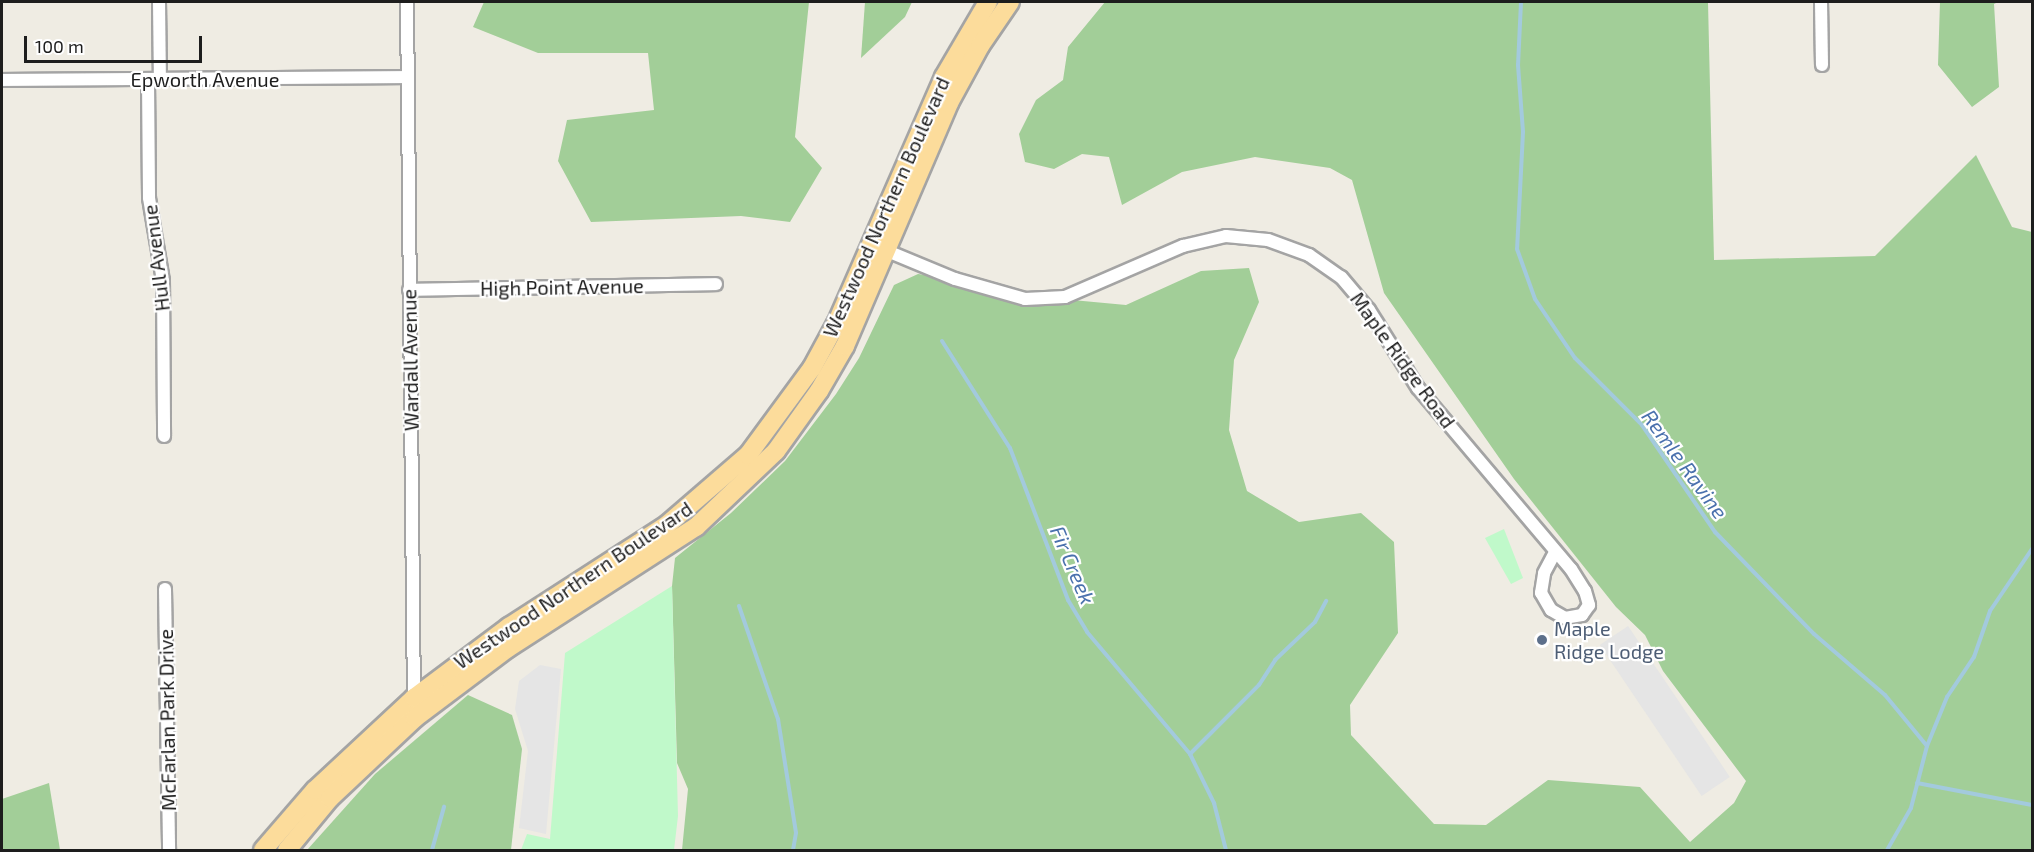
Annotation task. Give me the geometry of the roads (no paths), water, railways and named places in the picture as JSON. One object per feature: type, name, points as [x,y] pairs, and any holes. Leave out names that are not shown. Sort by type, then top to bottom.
[{"type":"main road","name":"Westwood Northern Boulevard","points":[[287,850],[330,798],[415,718],[508,648],[666,549],[723,505],[776,451],[819,391],[865,306],[879,247],[944,77],[988,2]]},
{"type":"main road","name":"Westwood Northern Boulevard","points":[[263,850],[315,790],[414,698],[509,627],[668,524],[748,455],[812,368],[879,247],[949,103],[980,46],[1010,2]]},
{"type":"street","name":"Hull Avenue","points":[[159,2],[149,198],[163,281],[164,436]]},
{"type":"street","name":"Wardall Avenue","points":[[407,2],[415,718]]},
{"type":"street","points":[[1821,2],[1822,65]]},
{"type":"street","name":"Epworth Avenue","points":[[2,80],[408,77]]},
{"type":"street","name":"Maple Ridge Road","points":[[879,247],[955,279],[1024,299],[1065,297],[1182,246],[1226,236],[1268,240],[1309,255],[1341,277],[1369,310],[1418,388],[1555,552],[1585,591],[1589,605],[1582,615],[1565,618],[1551,610],[1541,593],[1544,573],[1555,552]]},
{"type":"street","name":"High Point Avenue","points":[[409,290],[716,284]]},
{"type":"street","name":"McFarlan Park Drive","points":[[165,589],[169,850]]},
{"type":"waterway","name":"Remle Ravine","points":[[1521,2],[1518,65],[1523,132],[1517,249],[1535,299],[1575,358],[1642,425],[1715,532],[1814,634],[1885,695],[1927,746],[1911,808],[1887,850]]},
{"type":"waterway","name":"Fir Creek","points":[[942,341],[1010,448],[1068,600],[1087,632],[1190,754],[1214,803],[1226,850]]},
{"type":"waterway","points":[[1927,746],[1947,697],[1974,657],[1990,611],[2032,549]]},
{"type":"waterway","points":[[1190,754],[1259,685],[1275,660],[1315,622],[1326,601]]},
{"type":"waterway","points":[[739,606],[778,719],[796,833],[793,850]]},
{"type":"waterway","points":[[1917,783],[2032,805]]},
{"type":"waterway","points":[[432,850],[444,807]]},
{"type":"place","name":"Maple Ridge Lodge","points":[[1542,640]]}]
